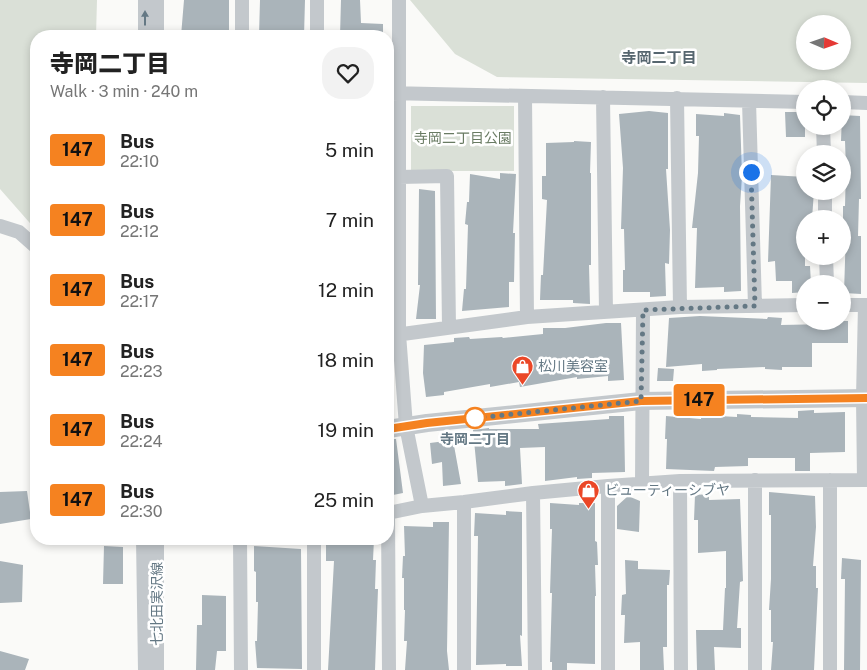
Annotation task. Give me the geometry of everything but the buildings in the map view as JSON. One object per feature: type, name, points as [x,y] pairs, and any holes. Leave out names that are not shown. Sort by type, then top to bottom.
[{"type":"street","points":[[145,0],[145,30]]},
{"type":"street","points":[[157,0],[157,30]]},
{"type":"street","points":[[242,0],[242,30]]},
{"type":"street","points":[[316,0],[317,30]]},
{"type":"street","points":[[394,78],[399,0]]},
{"type":"street","points":[[394,93],[796,102]]},
{"type":"street","points":[[525,96],[527,316]]},
{"type":"street","points":[[602,97],[606,312]]},
{"type":"street","points":[[677,98],[680,307]]},
{"type":"street","points":[[749,101],[755,306]]},
{"type":"street","points":[[851,102],[867,103]]},
{"type":"street","points":[[394,107],[399,176],[394,308]]},
{"type":"street","points":[[399,176],[447,176],[449,327]]},
{"type":"street","points":[[0,226],[18,232],[30,242]]},
{"type":"street","points":[[394,335],[527,316],[680,307],[796,305]]},
{"type":"street","points":[[394,512],[422,506],[608,486],[754,480],[866,480],[866,305],[851,305]]},
{"type":"street","points":[[642,484],[643,310]]},
{"type":"street","points":[[394,342],[406,426],[422,506]]},
{"type":"street","points":[[394,428],[641,401],[865,398]]},
{"type":"street","points":[[754,480],[754,670]]},
{"type":"street","points":[[830,480],[830,670]]},
{"type":"street","points":[[680,482],[681,670]]},
{"type":"street","points":[[608,486],[608,670]]},
{"type":"street","points":[[533,493],[535,670]]},
{"type":"street","points":[[464,502],[464,670]]},
{"type":"street","points":[[143,545],[145,670]]},
{"type":"street","name":"七北田実沢線","points":[[157,545],[157,670]]},
{"type":"street","points":[[240,545],[241,670]]},
{"type":"street","points":[[314,545],[314,670]]},
{"type":"street","points":[[388,545],[389,670]]},
{"type":"green space","points":[[0,0],[97,0],[96,30],[30,30],[30,223],[0,189]]},
{"type":"green space","points":[[410,0],[867,0],[867,83],[851,83],[851,80],[796,80],[796,82],[497,77],[455,54]]},
{"type":"green space","name":"寺岡二丁目公園","points":[[411,106],[514,106],[514,171],[411,171]]},
{"type":"bus line","name":"147","points":[[394,428],[641,401],[867,398]]},
{"type":"place","name":"松川美容室","points":[[522,385]]},
{"type":"place","name":"寺岡二丁目","points":[[475,418]]},
{"type":"place","name":"ビューティーシブヤ","points":[[589,509]]},
{"type":"district","name":"寺岡二丁目","points":[[659,57]]},
{"type":"route","points":[[475,418],[641,401],[643,310],[680,307],[755,306],[751,172]]}]
